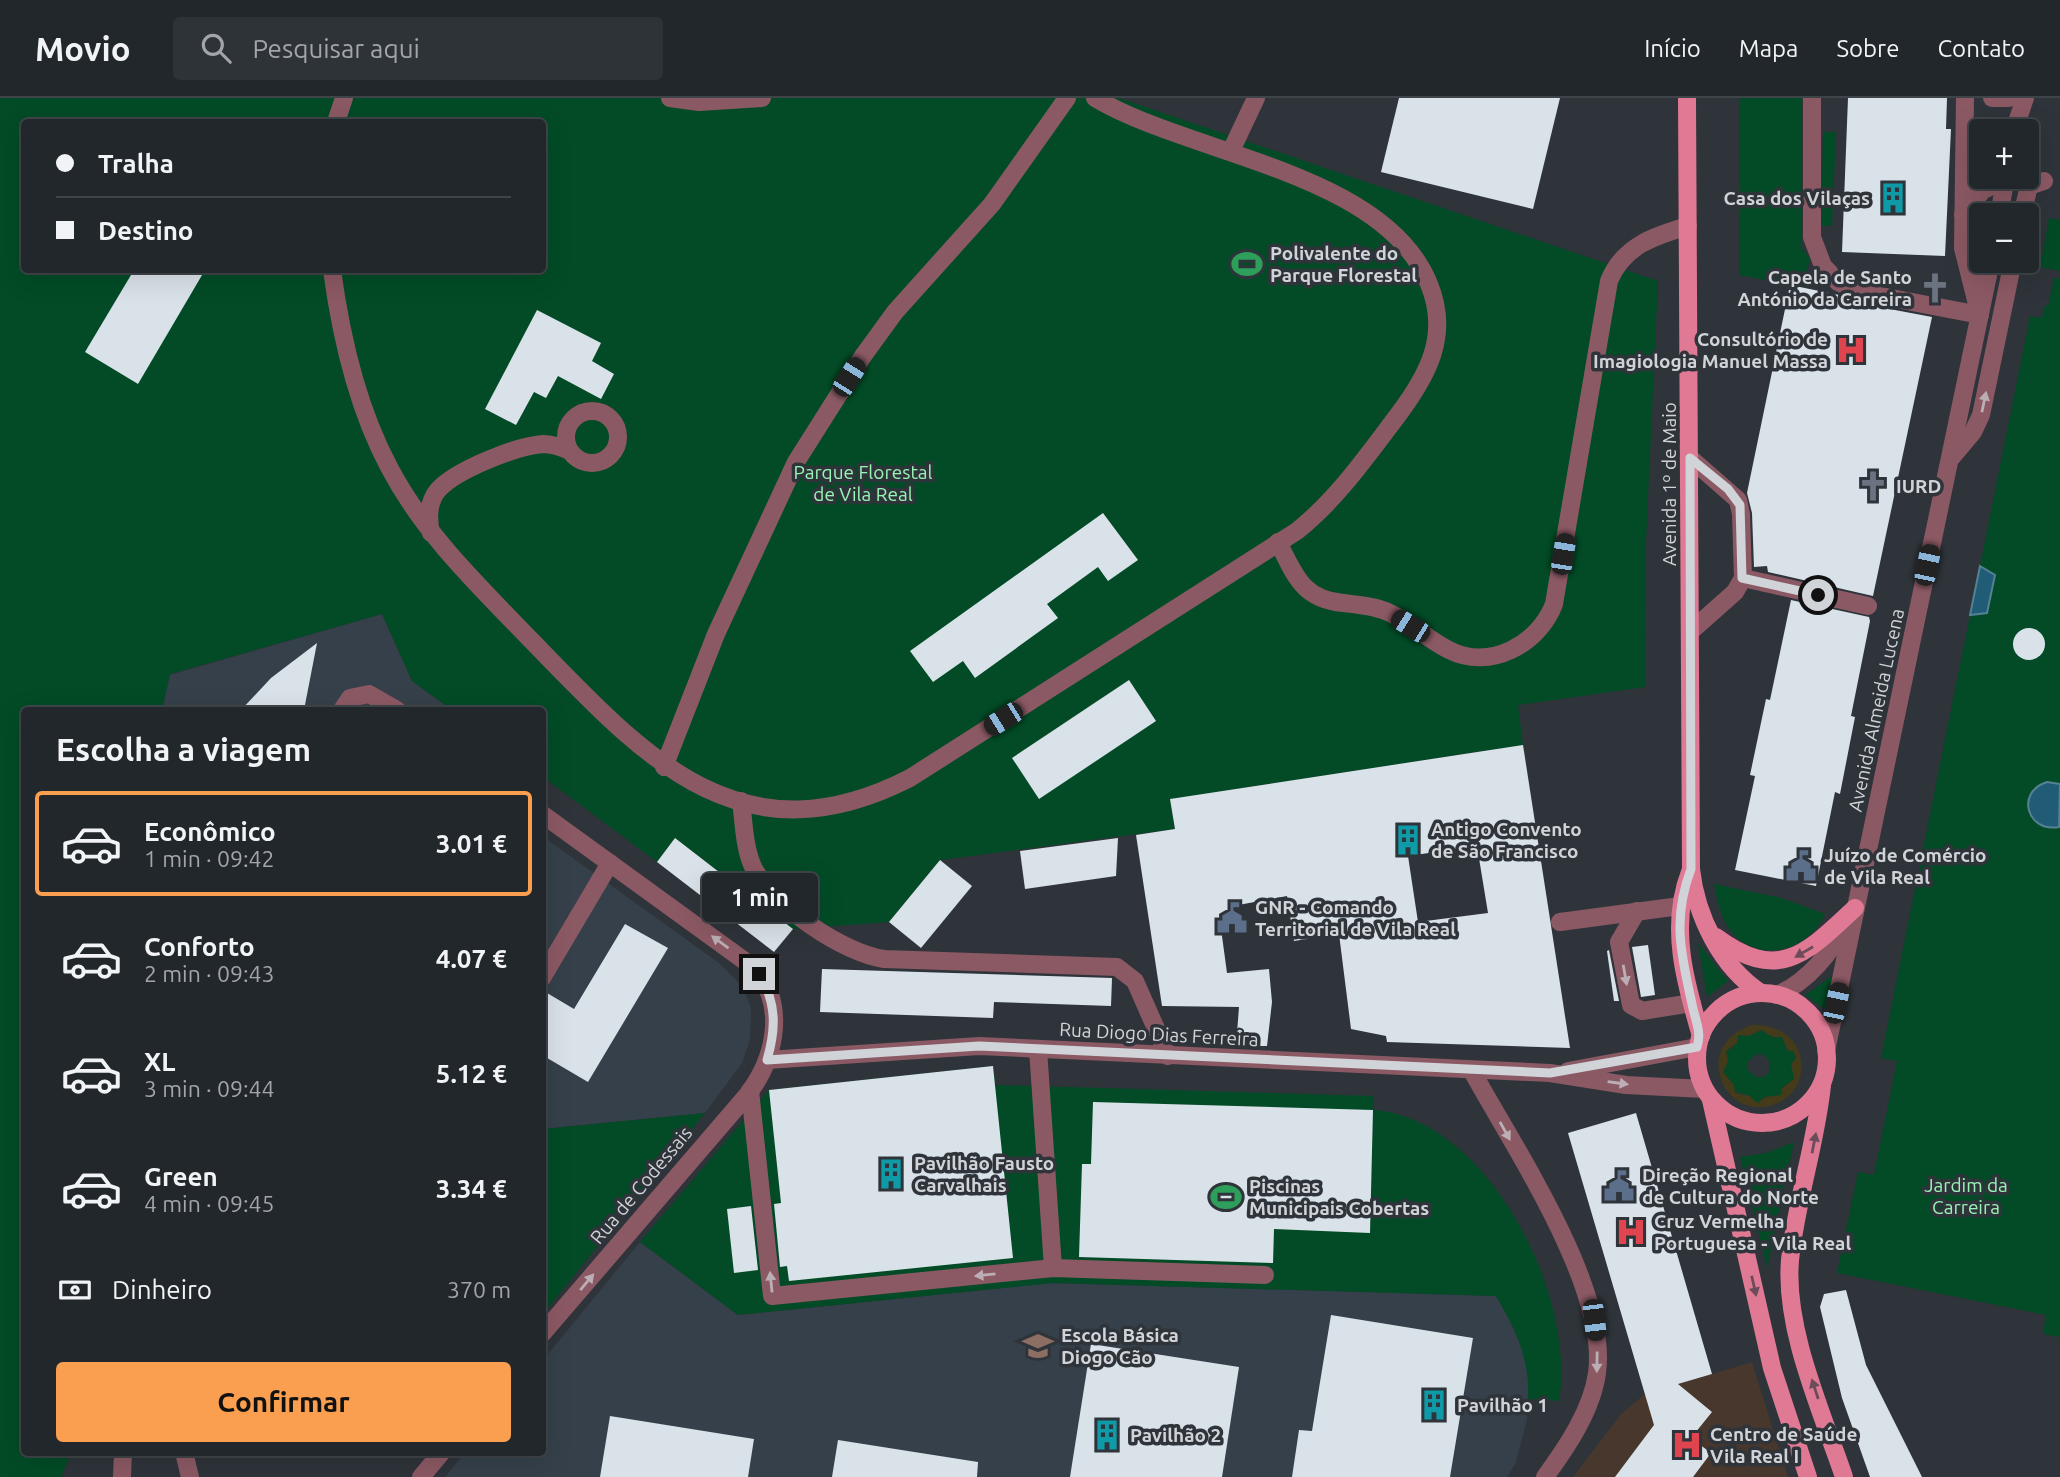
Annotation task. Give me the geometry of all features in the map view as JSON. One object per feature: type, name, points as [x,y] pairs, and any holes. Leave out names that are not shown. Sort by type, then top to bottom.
[{"type":"main road","name":"Avenida 1º de Maio","points":[[1687,98],[1691,869],[1697,901],[1710,932],[1740,976],[1769,994]]},
{"type":"main road","name":"Avenida 1º de Maio","points":[[1691,869],[1680,906],[1679,939],[1699,1041]]},
{"type":"main road","points":[[1710,932],[1738,952],[1756,959],[1783,961],[1812,949],[1855,908]]},
{"type":"main road","points":[[1808,1477],[1772,1368],[1707,1094],[1696,1062],[1699,1041],[1708,1022],[1724,1006],[1745,996],[1769,994],[1796,1003],[1810,1015],[1821,1032],[1826,1051],[1815,1138],[1795,1232],[1790,1287],[1803,1351],[1844,1477]]},
{"type":"main road","points":[[1707,1094],[1726,1112],[1743,1120],[1762,1123],[1781,1120],[1799,1112],[1813,1099],[1822,1082]]},
{"type":"street","points":[[337,119],[344,98]]},
{"type":"street","points":[[670,98],[699,103],[762,98]]},
{"type":"street","points":[[664,766],[716,634],[796,462],[895,312],[992,204],[1067,98]]},
{"type":"street","points":[[332,273],[341,324],[362,403],[388,465],[431,533],[603,714],[664,766],[717,794],[741,801],[791,808],[824,806],[885,791],[910,778],[1297,531],[1325,505],[1419,388],[1428,371],[1438,339],[1436,307],[1418,261],[1383,224],[1338,197],[1231,151],[1135,118],[1096,98]]},
{"type":"street","points":[[1231,151],[1256,98]]},
{"type":"street","points":[[1812,98],[1812,237],[1823,267],[1833,278],[1852,290],[1980,315]]},
{"type":"street","name":"Avenida Almeida Lucena","points":[[1965,98],[1965,263],[1980,315]]},
{"type":"street","points":[[1992,98],[2009,98]]},
{"type":"street","points":[[2018,119],[2025,98]]},
{"type":"street","points":[[2025,203],[2029,186],[2052,184]]},
{"type":"street","points":[[1963,215],[1985,189]]},
{"type":"street","points":[[1278,542],[1301,586],[1309,593],[1326,600],[1370,606],[1390,613],[1451,651],[1466,656],[1486,657],[1522,645],[1548,619],[1553,604],[1609,281],[1624,256],[1641,243],[1688,226]]},
{"type":"street","name":"Avenida Almeida Lucena","points":[[1826,1051],[1989,273]]},
{"type":"street","points":[[1950,460],[1973,432],[1981,415],[2011,273]]},
{"type":"street","points":[[431,533],[429,517],[432,499],[445,484],[491,459],[542,444],[568,426],[579,414],[596,411],[610,418],[618,433],[615,450],[601,462],[583,462],[569,451],[555,445],[542,444]]},
{"type":"street","points":[[568,426],[566,443],[569,451]]},
{"type":"street","points":[[1690,458],[1728,489],[1740,505],[1742,578],[1735,592],[1691,631]]},
{"type":"street","points":[[1742,578],[1868,606]]},
{"type":"street","points":[[344,707],[350,698],[369,694],[392,707]]},
{"type":"street","points":[[741,801],[747,847],[759,878],[777,897],[839,945],[859,954],[884,959],[1117,967],[1135,982],[1168,1055]]},
{"type":"street","name":"Rua de Codessais","points":[[546,817],[744,960],[759,974],[771,998],[774,1012],[774,1035],[767,1060],[750,1091],[546,1329]]},
{"type":"street","points":[[546,971],[610,863]]},
{"type":"street","points":[[1560,922],[1680,906]]},
{"type":"street","name":"Avenida Almeida Lucena","points":[[1769,994],[1799,983],[1822,960],[1855,908]]},
{"type":"street","points":[[1637,911],[1619,942],[1631,1005],[1642,1011],[1692,1003]]},
{"type":"street","points":[[1550,1073],[1699,1041]]},
{"type":"street","name":"Rua Diogo Dias Ferreira","points":[[767,1060],[962,1046],[1550,1073]]},
{"type":"street","points":[[1038,1049],[1053,1268]]},
{"type":"street","points":[[1472,1071],[1555,1221],[1576,1266],[1594,1320],[1597,1373],[1574,1432],[1545,1477]]},
{"type":"street","points":[[1550,1073],[1707,1094]]},
{"type":"street","points":[[750,1091],[772,1296],[1053,1268],[1265,1275]]},
{"type":"street","points":[[122,1477],[123,1456]]},
{"type":"street","points":[[185,1456],[190,1477]]},
{"type":"street","points":[[421,1477],[439,1456]]},
{"type":"shaded area","points":[[382,614],[412,681],[448,707],[163,707],[170,675]]},
{"type":"shaded area","points":[[546,839],[719,963],[743,987],[751,1008],[750,1040],[742,1063],[705,1113],[546,1129]]},
{"type":"shaded area","name":"Escola Básica Diogo Cão","points":[[640,1242],[738,1315],[1053,1283],[1496,1296],[1518,1332],[1529,1375],[1527,1419],[1516,1462],[1507,1477],[445,1477],[462,1456],[546,1456],[546,1356]]},
{"type":"shaded area","name":"Centro de Saúde Vila Real I","points":[[1752,1362],[1788,1477],[1573,1477],[1621,1414],[1645,1394]]},
{"type":"green space","name":"Parque Florestal de Vila Real","points":[[0,98],[1119,98],[1658,281],[1646,542],[1645,687],[1518,705],[1523,745],[1170,799],[1175,829],[940,860],[889,922],[793,929],[676,839],[657,862],[546,779],[546,707],[448,707],[412,681],[382,614],[170,674],[163,707],[21,707],[21,1456],[70,1456],[61,1477],[0,1477]]},
{"type":"green space","points":[[1739,98],[1802,98],[1802,249],[1810,258],[1803,287],[1739,275]]},
{"type":"green space","points":[[1823,132],[1836,132],[1832,226],[1821,226]]},
{"type":"green space","points":[[2049,218],[2060,220],[2060,271],[2040,267]]},
{"type":"green space","name":"Jardim da Carreira","points":[[2054,278],[2060,279],[2060,1337],[2043,1334],[2046,1315],[1837,1273],[1858,1172],[1874,1175],[1897,1061],[1881,1058],[1970,615],[1987,612],[1994,576],[1980,566],[2030,316],[2042,318],[2044,306],[2048,306]]},
{"type":"green space","points":[[1714,884],[1781,898],[1825,914],[1817,927],[1795,945],[1782,949],[1755,948],[1742,942],[1727,926]]},
{"type":"green space","points":[[1698,943],[1728,981],[1707,997]]},
{"type":"green space","points":[[1836,973],[1826,1010],[1805,995]]},
{"type":"green space","points":[[1763,1030],[1768,1035],[1782,1037],[1787,1050],[1793,1051],[1796,1058],[1794,1079],[1782,1088],[1781,1095],[1765,1097],[1757,1103],[1750,1096],[1734,1091],[1730,1080],[1723,1074],[1728,1061],[1725,1053],[1733,1047],[1739,1035]],"holes":[[[1756,1054],[1764,1055],[1769,1061],[1769,1072],[1764,1077],[1756,1077],[1748,1070],[1748,1062]]]},
{"type":"green space","points":[[993,1066],[996,1085],[1374,1096],[1374,1110],[1416,1121],[1454,1145],[1488,1179],[1516,1220],[1539,1266],[1554,1313],[1561,1359],[1559,1401],[1528,1399],[1527,1371],[1520,1345],[1496,1296],[1053,1283],[738,1315],[640,1242],[769,1090]]},
{"type":"green space","points":[[705,1113],[546,1310],[546,1129]]},
{"type":"green space","points":[[1794,1142],[1767,1268],[1740,1157],[1766,1153]]},
{"type":"sand","points":[[1752,1025],[1763,1025],[1781,1031],[1795,1043],[1801,1062],[1801,1073],[1788,1097],[1761,1107],[1744,1104],[1731,1095],[1722,1081],[1718,1066],[1722,1050],[1733,1035]],"holes":[[[1761,1030],[1773,1037],[1782,1037],[1788,1051],[1793,1051],[1796,1058],[1791,1064],[1794,1079],[1782,1088],[1781,1095],[1765,1097],[1757,1103],[1750,1096],[1735,1093],[1734,1085],[1723,1072],[1728,1061],[1726,1051],[1737,1043],[1738,1035],[1749,1036]]]},
{"type":"water","points":[[1980,566],[1995,575],[1987,613],[1970,615]]},
{"type":"water","points":[[2047,782],[2060,784],[2059,827],[2039,824],[2029,810],[2031,794]]},
{"type":"building","points":[[1399,98],[1560,98],[1533,209],[1381,172]]},
{"type":"building","name":"Casa dos Vilaças","points":[[1848,98],[1947,98],[1946,129],[1951,129],[1945,256],[1842,252]]},
{"type":"building","points":[[132,273],[203,273],[138,384],[85,352]]},
{"type":"building","points":[[1790,285],[1839,295],[1858,303],[1932,317],[1873,596],[1768,572],[1767,566],[1754,567],[1752,513],[1747,493]]},
{"type":"building","points":[[537,310],[601,343],[592,361],[614,374],[601,399],[558,376],[546,398],[534,392],[516,425],[485,409]]},
{"type":"building","points":[[1103,513],[1138,560],[1108,581],[1098,567],[1047,604],[1058,618],[975,678],[963,661],[933,682],[910,651]]},
{"type":"building","points":[[1791,600],[1869,617],[1870,621],[1851,716],[1855,717],[1840,794],[1835,792],[1816,886],[1735,870],[1755,776],[1750,775],[1766,699],[1770,700]]},
{"type":"building","points":[[2029,628],[2041,632],[2045,644],[2041,656],[2029,660],[2017,656],[2013,644],[2017,632]]},
{"type":"building","points":[[317,643],[305,707],[244,707],[271,678]]},
{"type":"building","points":[[1129,680],[1156,721],[1039,799],[1012,758]]},
{"type":"building","points":[[1523,745],[1570,1048],[1387,1042],[1386,1036],[1351,1029],[1339,934],[1294,941],[1287,896],[1233,906],[1234,912],[1219,914],[1227,973],[1269,969],[1272,1002],[1267,1046],[1236,1046],[1239,1007],[1162,1006],[1136,835],[1175,829],[1170,799]],"holes":[[[1477,846],[1488,913],[1418,922],[1408,856]]]},
{"type":"building","points":[[675,838],[793,929],[774,952],[657,862]]},
{"type":"building","points":[[1118,838],[1116,876],[1025,889],[1020,851]]},
{"type":"building","points":[[940,860],[972,886],[921,948],[889,922]]},
{"type":"building","points":[[625,924],[668,948],[588,1082],[546,1057],[546,992],[574,1009]]},
{"type":"building","points":[[1648,945],[1655,995],[1641,997],[1632,947]]},
{"type":"building","points":[[1609,950],[1619,1001],[1614,1001]]},
{"type":"building","points":[[822,969],[1112,978],[1111,1006],[994,1002],[993,1018],[820,1012]]},
{"type":"building","name":"Pavilhão Fausto Carvalhais","points":[[993,1066],[1013,1258],[789,1281],[787,1266],[780,1267],[774,1204],[781,1203],[769,1090]]},
{"type":"building","name":"Piscinas Municipais Cobertas","points":[[1093,1102],[1373,1110],[1370,1233],[1274,1229],[1273,1263],[1079,1257],[1082,1164],[1091,1164]]},
{"type":"building","points":[[1636,1113],[1712,1374],[1678,1384],[1712,1412],[1691,1438],[1711,1453],[1693,1477],[1615,1477],[1654,1425],[1568,1133]]},
{"type":"building","points":[[751,1206],[758,1270],[734,1273],[727,1209]]},
{"type":"building","points":[[1846,1290],[1866,1365],[1922,1477],[1870,1477],[1842,1398],[1820,1307],[1824,1294]]},
{"type":"building","name":"Pavilhão 1","points":[[1331,1315],[1473,1338],[1450,1477],[1292,1477],[1299,1430],[1312,1431]]},
{"type":"building","name":"Pavilhão 2","points":[[1091,1344],[1239,1367],[1222,1477],[1070,1477]]},
{"type":"building","points":[[610,1416],[754,1439],[748,1477],[600,1477]]},
{"type":"building","points":[[838,1440],[978,1462],[977,1477],[832,1477]]},
{"type":"place","name":"Casa dos Vilaças","points":[[1893,198]]},
{"type":"place","name":"Polivalente do Parque Florestal","points":[[1247,264]]},
{"type":"place","name":"Capela de Santo António da Carreira","points":[[1935,288]]},
{"type":"place","name":"Consultório de Imagiologia Manuel Massa","points":[[1851,350]]},
{"type":"place","name":"IURD","points":[[1873,486]]},
{"type":"place","name":"Antigo Convento de São Francisco","points":[[1408,840]]},
{"type":"place","name":"Juízo de Comércio de Vila Real","points":[[1801,866]]},
{"type":"place","name":"GNR - Comando Territorial de Vila Real","points":[[1232,918]]},
{"type":"place","name":"Pavilhão Fausto Carvalhais","points":[[891,1174]]},
{"type":"place","name":"Direção Regional de Cultura do Norte","points":[[1619,1186]]},
{"type":"place","name":"Piscinas Municipais Cobertas","points":[[1226,1197]]},
{"type":"place","name":"Cruz Vermelha Portuguesa - Vila Real","points":[[1631,1232]]},
{"type":"place","name":"Escola Básica Diogo Cão","points":[[1038,1346]]},
{"type":"place","name":"Pavilhão 1","points":[[1434,1405]]},
{"type":"place","name":"Pavilhão 2","points":[[1107,1435]]},
{"type":"place","name":"Centro de Saúde Vila Real I","points":[[1687,1445]]},
{"type":"route","points":[[759,974],[771,998],[774,1012],[774,1035],[767,1060],[979,1046],[1550,1073],[1697,1047],[1701,1036],[1686,976],[1678,922],[1681,895],[1691,869],[1690,458],[1738,500],[1741,514],[1742,578],[1818,595]]}]
